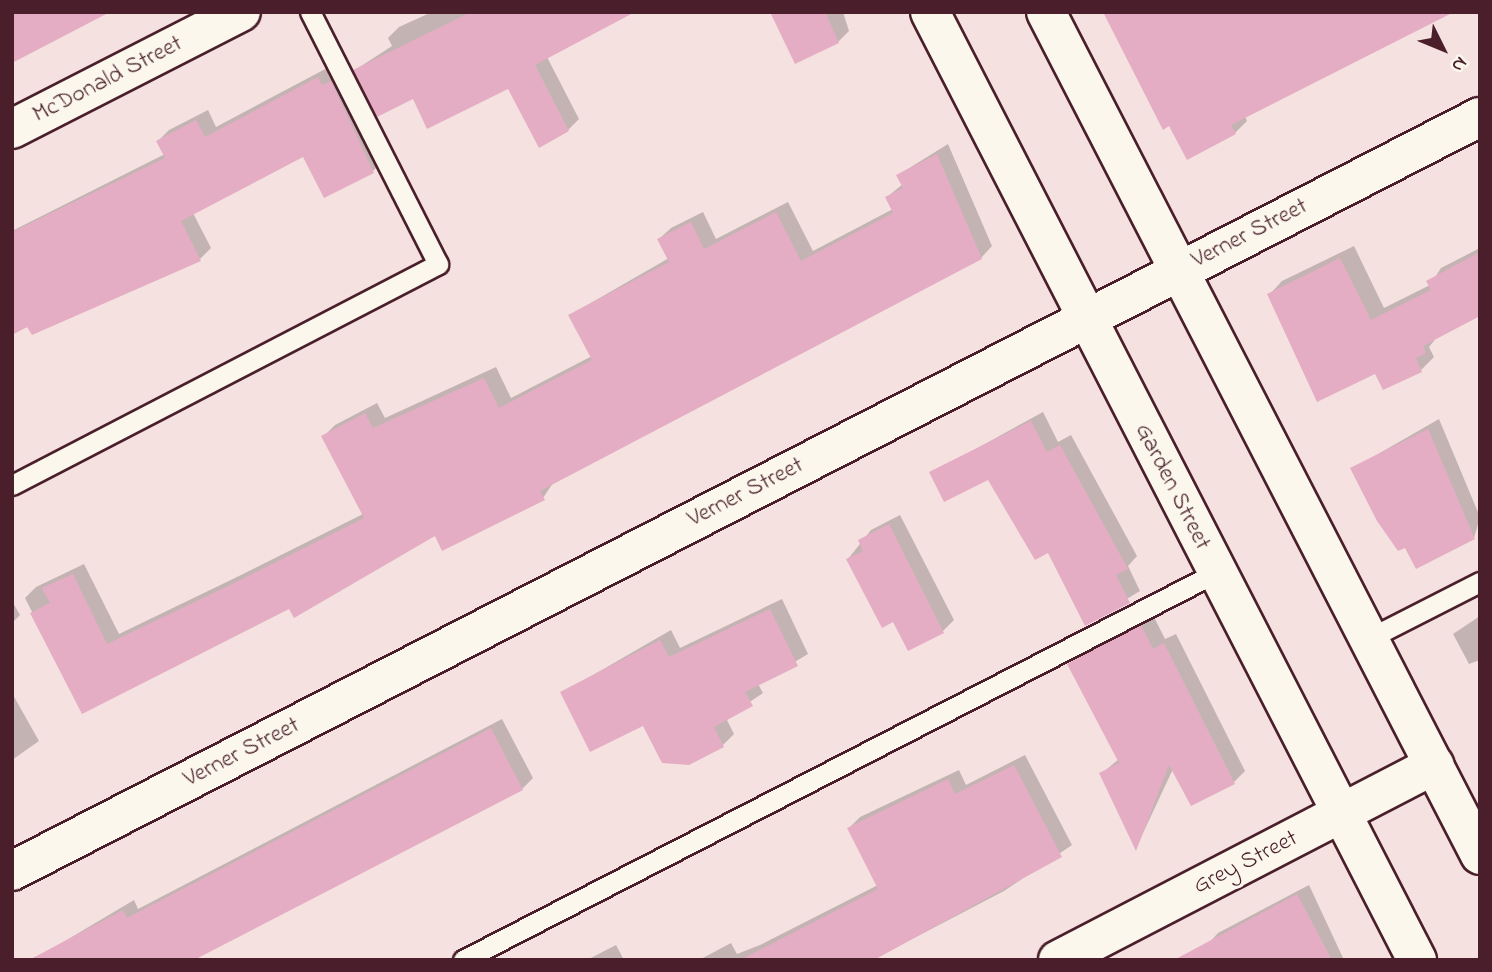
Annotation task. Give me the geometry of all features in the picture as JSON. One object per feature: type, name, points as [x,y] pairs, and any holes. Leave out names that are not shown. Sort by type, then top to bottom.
[{"type":"street","name":"Garden Street","points":[[930,12],[1417,960]]},
{"type":"street","points":[[1046,12],[1366,640],[1480,855]]},
{"type":"street","name":"McDonald Street","points":[[12,130],[224,16]]},
{"type":"street","name":"Verner Street","points":[[12,871],[1480,117]]},
{"type":"street","name":"Grey Street","points":[[1058,960],[1434,765]]},
{"type":"lane","points":[[12,485],[438,264],[310,12]]},
{"type":"lane","points":[[463,960],[1217,572]]},
{"type":"lane","points":[[1366,640],[1480,582]]},
{"type":"building","points":[[12,12],[110,12],[12,63]]},
{"type":"building","points":[[471,12],[635,12],[535,65],[569,131],[539,148],[508,89],[427,129],[413,99],[377,117],[353,70]]},
{"type":"building","points":[[770,12],[825,12],[839,43],[795,64]]},
{"type":"building","points":[[1103,12],[1454,12],[1231,125],[1236,134],[1187,160],[1169,126],[1163,130]]},
{"type":"building","points":[[318,77],[322,85],[331,81],[374,173],[324,198],[303,157],[181,221],[201,261],[32,335],[27,327],[12,335],[12,232],[165,158],[156,141],[196,120],[205,137]]},
{"type":"building","points":[[937,154],[982,259],[540,491],[545,500],[442,551],[435,536],[294,618],[289,609],[82,714],[30,613],[50,603],[42,588],[73,574],[107,644],[226,587],[364,518],[321,436],[365,413],[373,428],[484,378],[499,408],[592,360],[568,315],[669,262],[657,239],[691,222],[704,249],[776,212],[801,261],[893,213],[885,197],[903,188],[896,175]]},
{"type":"building","points":[[1480,252],[1480,316],[1423,346],[1426,353],[1416,358],[1422,372],[1383,390],[1375,374],[1317,402],[1267,294],[1340,258],[1371,320],[1431,290],[1426,281]]},
{"type":"building","points":[[1031,421],[1047,452],[1060,445],[1128,569],[1116,575],[1130,603],[1085,626],[1048,553],[1035,560],[988,480],[944,502],[929,472]]},
{"type":"building","points":[[1428,429],[1475,539],[1416,569],[1405,548],[1398,551],[1377,521],[1350,468]]},
{"type":"building","points":[[889,524],[944,633],[908,651],[893,622],[882,628],[846,559],[863,551],[858,540]]},
{"type":"building","points":[[770,609],[798,666],[745,692],[753,706],[714,727],[724,747],[689,765],[662,763],[643,726],[590,752],[560,692],[660,640],[669,657]]},
{"type":"building","points":[[1141,625],[1153,649],[1164,643],[1235,784],[1191,806],[1169,765],[1136,851],[1099,773],[1119,763],[1067,664]]},
{"type":"building","points":[[491,728],[523,790],[194,960],[29,960],[123,910],[127,918]]},
{"type":"building","points":[[1014,765],[1062,857],[874,960],[740,960],[878,889],[847,828],[948,779],[955,794]]},
{"type":"building","points":[[1297,894],[1332,960],[1174,960]]}]
